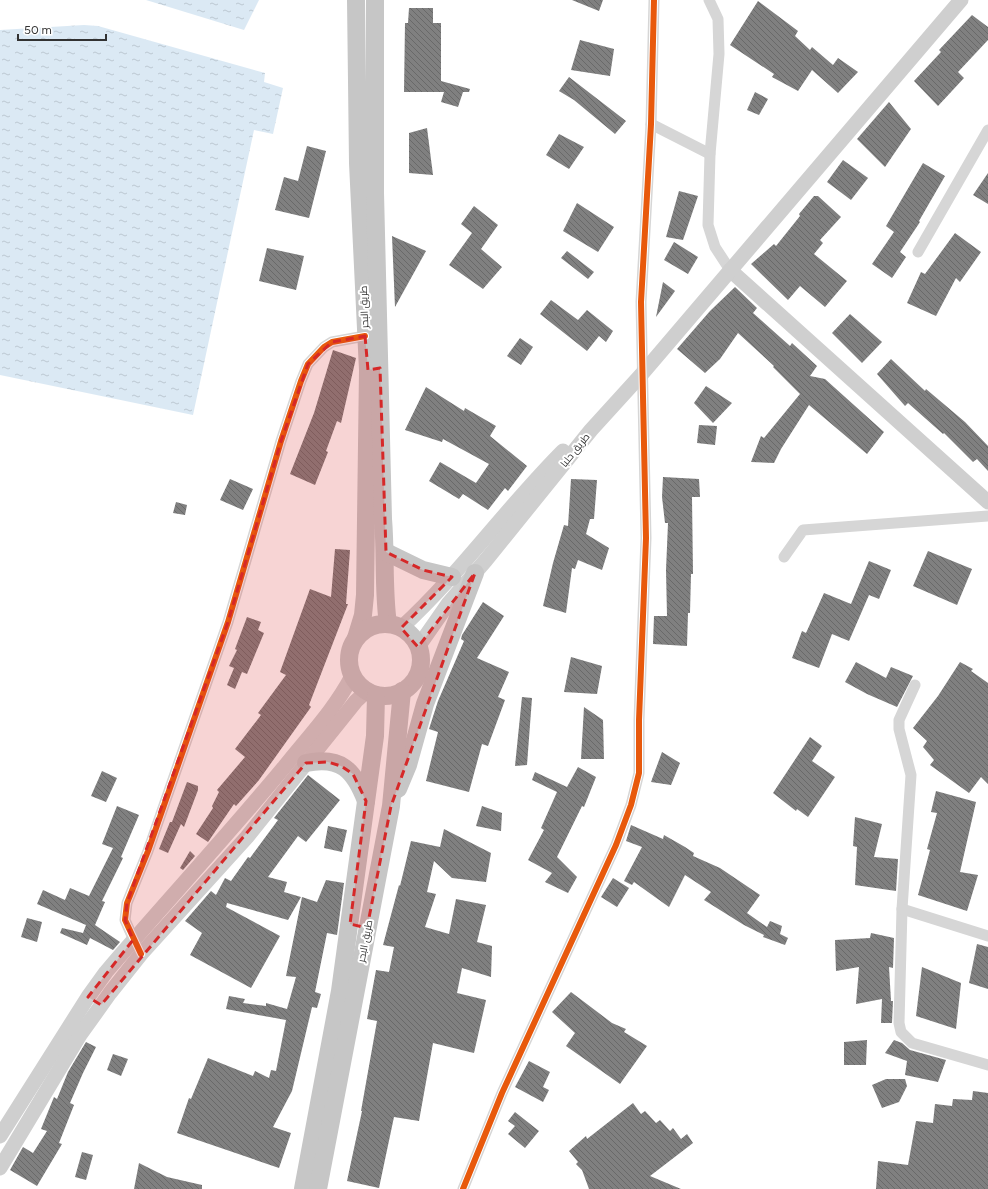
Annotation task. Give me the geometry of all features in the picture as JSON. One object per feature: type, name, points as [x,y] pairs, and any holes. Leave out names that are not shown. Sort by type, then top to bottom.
[{"type":"highway","name":"طريق البحر","points":[[356,0],[358,163],[365,336],[374,369],[386,552],[385,605],[395,626]]},
{"type":"highway","name":"طريق البحر","points":[[356,638],[363,615],[365,595],[374,369],[375,0]]},
{"type":"highway","points":[[386,552],[423,570],[452,577]]},
{"type":"highway","points":[[391,806],[408,765],[425,704],[441,666],[475,574]]},
{"type":"highway","points":[[395,626],[411,636],[418,647],[421,660],[418,672],[412,683],[402,691],[389,695],[371,693],[358,685],[352,676],[349,663],[350,650],[356,638],[371,627],[395,626]]},
{"type":"highway","name":"طريق البحر","points":[[303,1189],[340,991],[391,806],[402,691]]},
{"type":"highway","name":"طريق البحر","points":[[318,1189],[359,926],[366,801],[375,736],[371,693]]},
{"type":"highway","points":[[306,763],[328,762],[341,766],[353,774],[366,801]]},
{"type":"main road","points":[[591,430],[641,375],[961,0]]},
{"type":"main road","points":[[730,270],[988,502]]},
{"type":"main road","name":"طريق حلبا","points":[[418,647],[448,604],[475,574],[591,430]]},
{"type":"main road","name":"طريق حلبا","points":[[395,626],[452,577],[545,469],[568,446],[591,430]]},
{"type":"main road","points":[[0,1136],[88,997],[106,972],[237,825],[344,692],[352,676]]},
{"type":"main road","points":[[0,1168],[80,1035],[101,1005],[141,954],[247,837],[356,701],[371,693]]},
{"type":"main road","points":[[237,825],[247,837]]},
{"type":"main road","points":[[88,997],[101,1005]]},
{"type":"street","points":[[463,1189],[502,1093],[616,846],[636,788],[639,773],[639,720],[646,538],[641,375],[641,302],[651,124],[654,0]]},
{"type":"street","points":[[709,0],[718,18],[719,54],[710,154],[708,225],[715,247],[730,270]]},
{"type":"street","points":[[651,124],[710,154]]},
{"type":"street","points":[[918,252],[988,130]]},
{"type":"street","points":[[141,954],[133,940],[125,920],[127,903],[148,851],[228,622],[300,381],[308,364],[324,347],[332,342],[365,336]]},
{"type":"street","points":[[784,557],[803,530],[988,516]]},
{"type":"street","points":[[915,685],[899,720],[899,729],[911,775],[902,909],[899,1023],[901,1032],[912,1043],[988,1065]]},
{"type":"street","points":[[902,909],[988,936]]},
{"type":"highlighted area","points":[[365,336],[368,370],[380,368],[386,552],[423,570],[452,577],[401,628],[418,647],[475,573],[391,806],[367,928],[350,924],[366,801],[353,774],[341,766],[328,762],[306,763],[101,1005],[88,997],[133,940],[125,920],[127,903],[228,622],[281,441],[308,364],[332,342]]},
{"type":"water","points":[[146,0],[259,0],[244,30]]},
{"type":"water","points":[[84,25],[98,26],[265,73],[264,82],[283,88],[273,134],[254,130],[193,415],[0,375],[0,30]]},
{"type":"building","points":[[572,0],[603,0],[599,11]]},
{"type":"building","points":[[758,1],[798,31],[795,36],[810,50],[812,47],[833,65],[838,58],[858,72],[838,93],[812,70],[798,91],[772,77],[774,74],[730,45]]},
{"type":"building","points":[[409,8],[433,8],[433,23],[441,23],[441,81],[470,89],[469,92],[463,92],[458,107],[441,102],[444,92],[404,92],[405,23],[408,23]]},
{"type":"building","points":[[972,15],[988,27],[988,40],[958,72],[964,78],[938,106],[914,81],[941,52],[939,50]]},
{"type":"building","points":[[580,40],[614,49],[610,76],[571,70]]},
{"type":"building","points":[[569,77],[626,121],[615,134],[574,100],[559,91]]},
{"type":"building","points":[[755,92],[768,99],[759,115],[747,110]]},
{"type":"building","points":[[889,102],[911,129],[885,167],[857,139]]},
{"type":"building","points":[[427,128],[433,175],[409,173],[409,133]]},
{"type":"building","points":[[559,134],[584,147],[569,169],[546,155]]},
{"type":"building","points":[[307,146],[326,151],[309,218],[275,210],[284,177],[298,181]]},
{"type":"building","points":[[843,160],[868,178],[851,200],[827,182]]},
{"type":"building","points":[[923,163],[945,176],[919,221],[920,222],[900,252],[906,257],[892,278],[872,264],[894,232],[886,226]]},
{"type":"building","points":[[988,173],[988,204],[973,195]]},
{"type":"building","points":[[679,191],[698,196],[683,240],[666,237]]},
{"type":"building","points":[[814,196],[818,196],[841,217],[820,240],[823,243],[814,254],[847,281],[825,307],[800,286],[788,300],[751,264],[774,244],[776,246]]},
{"type":"building","points":[[577,203],[614,227],[598,252],[563,231]]},
{"type":"building","points":[[474,206],[498,225],[481,249],[502,267],[483,289],[449,265],[472,233],[461,224]]},
{"type":"building","points":[[955,233],[981,252],[960,282],[956,278],[936,316],[907,303],[921,272],[925,274]]},
{"type":"building","points":[[392,236],[426,251],[395,307]]},
{"type":"building","points":[[674,242],[698,257],[688,274],[664,260]]},
{"type":"building","points":[[267,248],[304,256],[296,290],[259,281]]},
{"type":"building","points":[[567,251],[594,272],[588,279],[561,258]]},
{"type":"building","points":[[663,282],[675,291],[656,317]]},
{"type":"building","points":[[735,287],[757,308],[753,313],[790,346],[792,343],[817,366],[810,376],[825,379],[884,432],[867,454],[809,405],[781,449],[774,463],[751,462],[761,436],[764,438],[800,394],[773,367],[774,366],[738,333],[720,359],[705,373],[677,349],[710,311]]},
{"type":"building","points":[[551,300],[578,320],[587,310],[613,331],[606,342],[599,336],[587,351],[540,314]]},
{"type":"building","points":[[850,314],[882,342],[862,363],[832,333]]},
{"type":"building","points":[[520,338],[533,347],[521,365],[507,356]]},
{"type":"building","points":[[333,350],[356,358],[341,423],[337,421],[326,451],[328,452],[315,485],[290,474],[314,413]]},
{"type":"building","points":[[891,359],[925,391],[926,389],[965,422],[988,446],[988,471],[977,459],[973,462],[944,433],[943,434],[908,403],[905,406],[877,374]]},
{"type":"building","points":[[706,386],[732,403],[713,423],[694,403]]},
{"type":"building","points":[[426,387],[464,411],[465,408],[496,426],[490,436],[527,466],[508,491],[505,488],[488,510],[463,494],[459,499],[429,481],[440,462],[476,483],[489,464],[443,439],[442,442],[405,430]]},
{"type":"building","points":[[699,425],[717,426],[715,445],[697,443]]},
{"type":"building","points":[[663,477],[699,479],[700,497],[692,497],[693,574],[691,574],[687,646],[653,644],[654,616],[667,616],[666,570],[668,523],[665,523],[662,497]]},
{"type":"building","points":[[230,479],[253,489],[243,510],[220,500]]},
{"type":"building","points":[[571,479],[597,480],[594,519],[590,519],[586,534],[609,548],[602,570],[578,560],[575,569],[572,568],[566,613],[543,606],[564,525],[568,526]]},
{"type":"building","points":[[176,502],[187,505],[185,515],[173,513]]},
{"type":"building","points":[[335,549],[350,550],[346,604],[348,604],[309,705],[311,707],[259,780],[236,806],[234,804],[208,842],[196,834],[213,808],[212,806],[219,792],[217,790],[245,757],[235,749],[261,715],[258,713],[286,675],[280,672],[310,589],[331,597]]},
{"type":"building","points":[[928,551],[972,569],[957,605],[913,586]]},
{"type":"building","points":[[869,561],[891,570],[879,599],[869,595],[849,641],[832,634],[819,668],[792,658],[802,631],[806,633],[824,593],[851,604]]},
{"type":"building","points":[[483,602],[504,616],[477,658],[509,672],[498,697],[505,700],[488,746],[482,744],[469,792],[426,781],[438,732],[429,729],[438,701],[464,641],[461,639],[462,635]]},
{"type":"building","points":[[247,617],[261,622],[258,630],[264,633],[247,674],[242,672],[235,689],[227,685],[234,668],[229,666],[237,650],[235,649]]},
{"type":"building","points":[[571,657],[602,666],[597,694],[564,692]]},
{"type":"building","points":[[856,662],[886,678],[891,667],[913,676],[897,707],[867,694],[845,682]]},
{"type":"building","points":[[960,662],[973,669],[971,671],[988,683],[988,784],[981,777],[969,793],[930,765],[934,760],[923,747],[927,741],[913,728],[938,696]]},
{"type":"building","points":[[522,697],[532,698],[527,765],[515,766]]},
{"type":"building","points":[[584,707],[603,720],[604,759],[581,759]]},
{"type":"building","points":[[810,737],[822,746],[812,761],[835,777],[808,817],[797,809],[796,811],[773,793]]},
{"type":"building","points":[[662,752],[680,763],[671,785],[651,782]]},
{"type":"building","points":[[578,767],[596,777],[584,807],[582,806],[557,857],[577,877],[568,893],[545,882],[552,873],[528,860],[544,830],[541,828],[557,792],[532,780],[535,772],[567,787]]},
{"type":"building","points":[[102,771],[117,778],[106,802],[91,796]]},
{"type":"building","points":[[308,775],[340,800],[306,842],[298,836],[268,877],[287,882],[284,892],[301,897],[288,920],[227,903],[226,907],[280,936],[251,988],[190,955],[202,933],[185,921],[211,891],[216,895],[225,878],[231,881],[278,820],[274,818]]},
{"type":"building","points":[[187,782],[198,786],[198,790],[184,827],[181,824],[168,853],[159,849],[170,822],[172,822]]},
{"type":"building","points":[[936,791],[976,802],[960,872],[978,875],[967,911],[918,895],[930,850],[927,849],[937,813],[931,812]]},
{"type":"building","points":[[117,806],[139,815],[121,857],[123,858],[102,901],[105,902],[95,925],[120,942],[113,950],[90,938],[87,945],[60,933],[62,928],[83,933],[86,925],[37,904],[43,890],[65,900],[70,888],[89,896],[113,848],[102,844]]},
{"type":"building","points":[[482,806],[502,813],[501,831],[476,826]]},
{"type":"building","points":[[855,817],[882,824],[874,857],[898,859],[896,891],[855,885],[857,847],[853,846]]},
{"type":"building","points":[[631,825],[663,839],[664,835],[694,853],[693,856],[720,868],[760,895],[747,913],[767,927],[770,921],[782,926],[780,934],[788,938],[785,945],[763,937],[764,935],[744,925],[704,900],[711,892],[685,875],[669,907],[634,882],[632,885],[624,881],[642,847],[626,841]]},
{"type":"building","points":[[328,826],[347,830],[342,852],[324,848]]},
{"type":"building","points":[[444,829],[491,853],[486,882],[452,878],[434,861],[427,892],[436,894],[425,927],[449,934],[456,899],[486,905],[477,942],[492,946],[491,977],[462,968],[457,993],[486,1000],[474,1053],[433,1043],[419,1121],[394,1117],[379,1188],[347,1181],[362,1111],[377,1021],[367,1019],[376,970],[389,972],[394,947],[383,945],[411,841],[440,847]]},
{"type":"building","points":[[190,851],[195,856],[183,870],[180,868]]},
{"type":"building","points":[[613,878],[629,888],[617,907],[601,897]]},
{"type":"building","points":[[326,880],[344,883],[337,935],[327,933],[315,992],[321,994],[317,1008],[312,1007],[292,1091],[273,1127],[291,1133],[279,1168],[177,1133],[189,1098],[191,1099],[208,1058],[253,1076],[255,1071],[269,1078],[271,1070],[276,1071],[286,1020],[226,1009],[229,996],[245,999],[243,1003],[266,1006],[266,1003],[287,1009],[296,977],[286,976],[302,897],[317,902]]},
{"type":"building","points":[[27,918],[42,922],[37,942],[21,937]]},
{"type":"building","points":[[871,933],[894,938],[893,968],[889,967],[891,1001],[893,1001],[892,1023],[881,1023],[882,999],[856,1004],[859,967],[836,971],[835,940],[870,938]]},
{"type":"building","points":[[977,944],[988,947],[988,989],[969,983]]},
{"type":"building","points":[[922,967],[961,983],[956,1029],[916,1016]]},
{"type":"building","points":[[571,992],[612,1023],[626,1029],[624,1032],[647,1046],[620,1084],[566,1046],[575,1033],[552,1012]]},
{"type":"building","points":[[867,1040],[866,1065],[844,1065],[844,1042]]},
{"type":"building","points":[[894,1040],[902,1043],[910,1050],[946,1060],[938,1082],[905,1075],[907,1061],[885,1053]]},
{"type":"building","points":[[86,1042],[96,1047],[70,1103],[74,1105],[59,1143],[62,1144],[37,1186],[10,1170],[23,1147],[33,1153],[47,1131],[41,1129],[54,1097],[57,1099],[68,1072]]},
{"type":"building","points":[[113,1054],[128,1059],[121,1076],[107,1070]]},
{"type":"building","points":[[529,1061],[550,1072],[543,1087],[549,1090],[543,1102],[515,1087]]},
{"type":"building","points":[[886,1079],[905,1079],[907,1086],[899,1102],[882,1108],[872,1085]]},
{"type":"building","points":[[973,1091],[988,1093],[988,1189],[876,1189],[878,1161],[908,1165],[916,1121],[933,1123],[935,1104],[952,1106],[953,1099],[972,1100]]},
{"type":"building","points":[[633,1103],[641,1114],[645,1111],[656,1123],[660,1120],[670,1131],[673,1128],[681,1139],[687,1134],[693,1143],[650,1176],[681,1189],[589,1189],[582,1170],[576,1164],[578,1162],[569,1151],[586,1136],[587,1139]]},
{"type":"building","points":[[515,1112],[539,1131],[525,1148],[508,1134],[515,1126],[508,1121]]},
{"type":"building","points":[[82,1152],[93,1155],[86,1180],[75,1177]]},
{"type":"building","points":[[139,1163],[167,1177],[202,1185],[202,1189],[134,1189]]},
{"type":"cycle path","points":[[463,1189],[502,1093],[616,845],[631,805],[639,773],[639,720],[646,538],[641,302],[651,124],[654,0]]},
{"type":"cycle path","points":[[141,954],[125,920],[127,903],[148,851],[228,622],[281,441],[301,381],[308,364],[324,347],[332,342],[365,336]]}]
